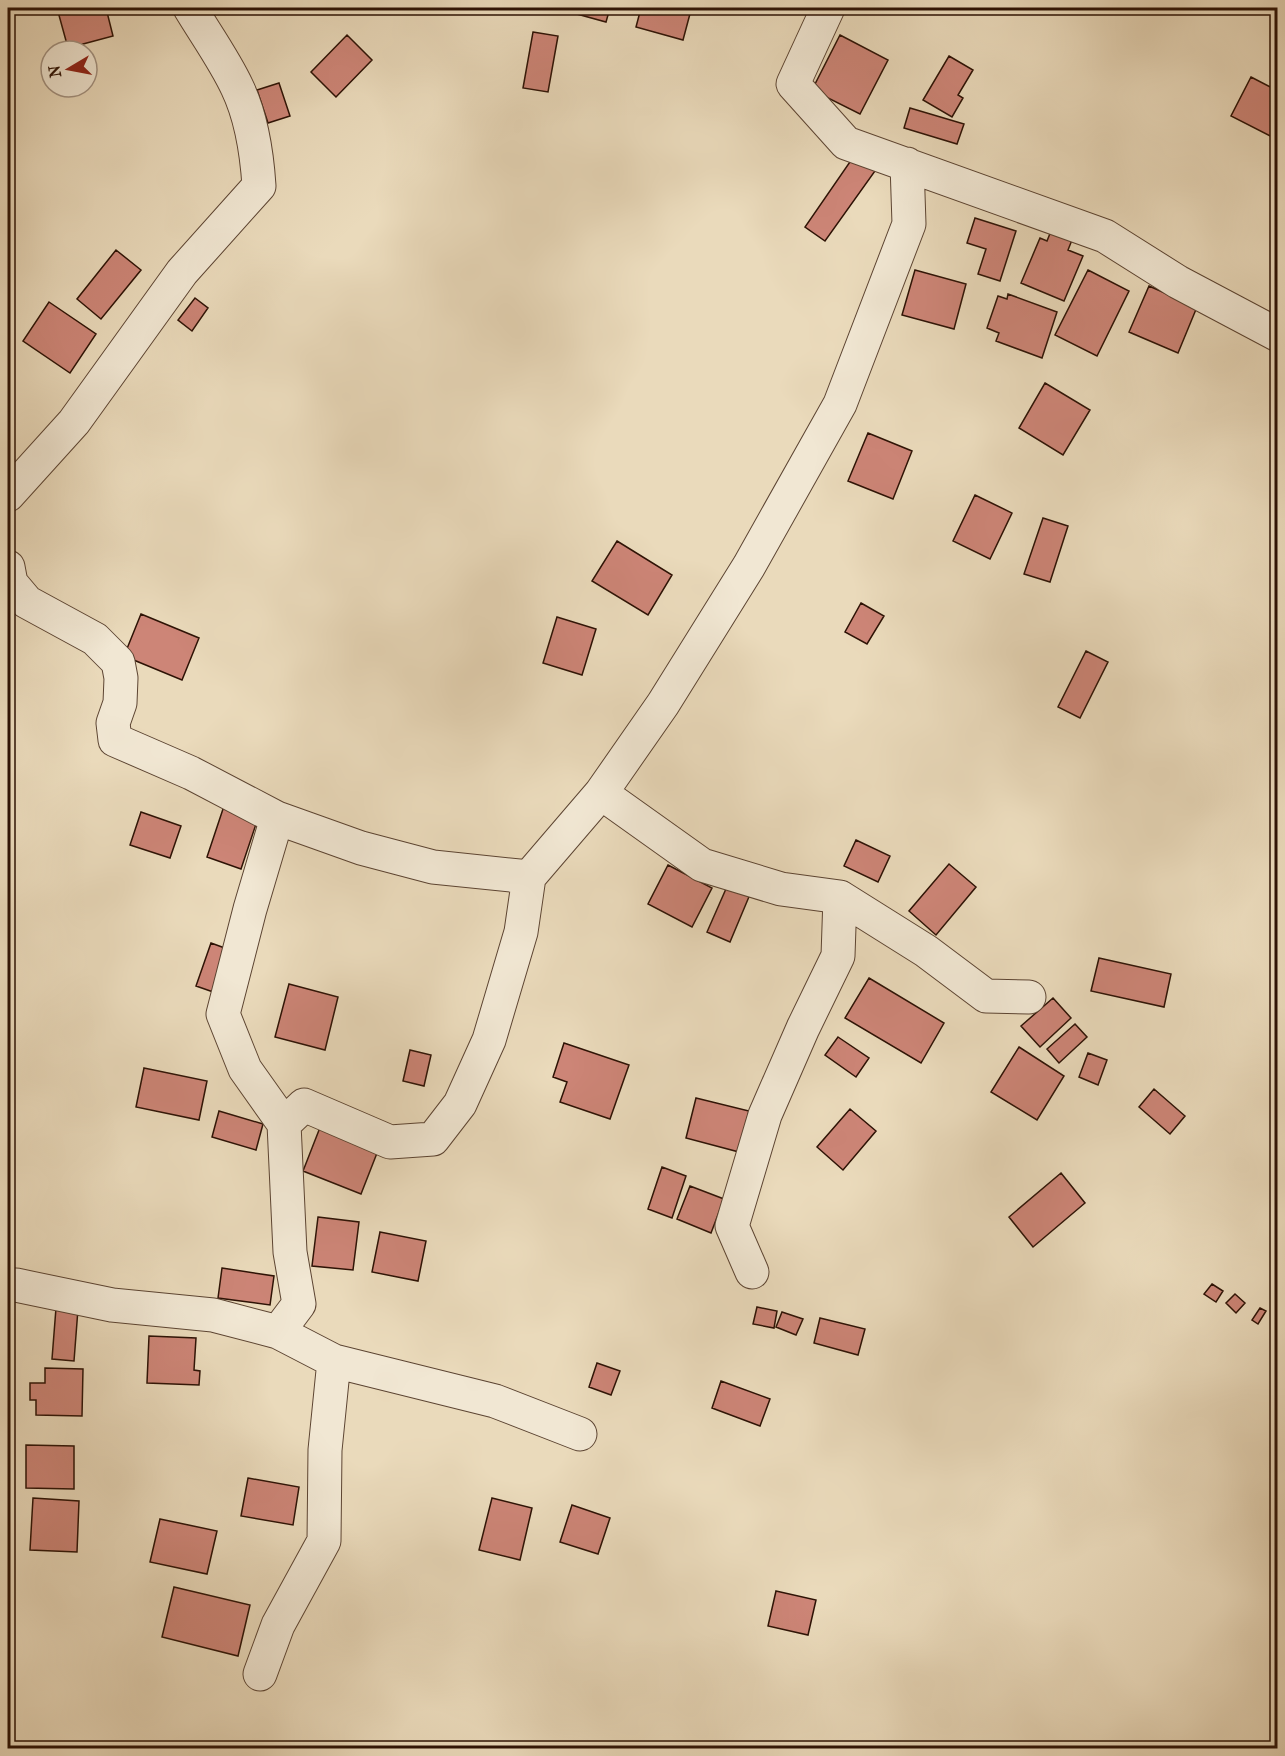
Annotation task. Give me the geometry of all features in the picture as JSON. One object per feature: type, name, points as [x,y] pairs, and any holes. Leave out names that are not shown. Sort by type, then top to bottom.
[{"type":"street","points":[[8,495],[74,422],[182,272],[259,186],[257,153],[251,136],[247,112],[237,86],[190,8]]},
{"type":"street","points":[[828,8],[793,84],[846,143],[1105,236],[1178,282],[1278,335]]},
{"type":"street","points":[[284,1124],[304,1105],[390,1142],[433,1139],[460,1104],[489,1040],[521,932],[529,877],[601,793],[663,704],[749,566],[840,404],[909,224],[907,164]]},
{"type":"street","points":[[8,567],[11,583],[27,602],[95,639],[118,662],[121,686],[120,703],[112,723],[116,740],[191,773],[277,818],[361,848],[433,867],[529,877]]},
{"type":"street","points":[[601,793],[702,865],[781,889],[840,897],[926,951],[986,996],[1029,997]]},
{"type":"street","points":[[277,818],[250,909],[223,1014],[245,1069],[284,1124],[290,1252],[299,1304],[278,1332]]},
{"type":"street","points":[[752,1272],[732,1226],[765,1115],[838,956],[840,897]]},
{"type":"street","points":[[8,1285],[112,1305],[213,1315],[278,1332],[334,1361],[495,1401],[580,1434]]},
{"type":"street","points":[[260,1674],[278,1625],[324,1541],[324,1450],[334,1361]]},
{"type":"building","points":[[57,8],[106,8],[113,36],[99,40],[66,39]]},
{"type":"building","points":[[555,8],[610,8],[606,22]]},
{"type":"building","points":[[641,8],[691,10],[683,40],[636,27]]},
{"type":"building","points":[[533,32],[558,36],[548,92],[523,88]]},
{"type":"building","points":[[347,35],[372,60],[336,97],[311,72]]},
{"type":"building","points":[[840,35],[888,60],[860,114],[812,90]]},
{"type":"building","points":[[949,56],[973,70],[958,95],[963,98],[952,117],[923,100]]},
{"type":"building","points":[[1251,77],[1278,91],[1278,140],[1231,116]]},
{"type":"building","points":[[279,83],[290,116],[268,123],[257,90]]},
{"type":"building","points":[[910,108],[964,124],[957,144],[904,128]]},
{"type":"building","points":[[854,156],[875,171],[825,241],[805,227]]},
{"type":"building","points":[[975,218],[1016,231],[1000,281],[978,274],[986,249],[967,243]]},
{"type":"building","points":[[1051,231],[1072,240],[1068,250],[1083,256],[1064,301],[1021,283],[1040,238],[1047,241]]},
{"type":"building","points":[[116,250],[141,270],[101,319],[77,299]]},
{"type":"building","points":[[915,270],[966,284],[954,329],[902,315]]},
{"type":"building","points":[[1088,270],[1129,291],[1097,356],[1055,335]]},
{"type":"building","points":[[1149,286],[1197,307],[1178,353],[1129,332]]},
{"type":"building","points":[[1008,294],[1057,312],[1042,358],[996,341],[999,333],[987,328],[998,296],[1007,299]]},
{"type":"building","points":[[195,298],[208,308],[192,331],[178,320]]},
{"type":"building","points":[[49,302],[96,334],[70,373],[23,341]]},
{"type":"building","points":[[1045,383],[1090,410],[1063,455],[1019,428]]},
{"type":"building","points":[[868,433],[912,451],[893,499],[848,481]]},
{"type":"building","points":[[975,495],[1012,513],[990,559],[953,541]]},
{"type":"building","points":[[1043,518],[1068,526],[1050,582],[1024,574]]},
{"type":"building","points":[[617,541],[672,575],[648,615],[592,581]]},
{"type":"building","points":[[861,603],[884,616],[867,644],[845,632]]},
{"type":"building","points":[[141,614],[199,638],[182,680],[124,656]]},
{"type":"building","points":[[557,617],[596,629],[582,675],[543,663]]},
{"type":"building","points":[[1086,651],[1108,662],[1080,718],[1058,707]]},
{"type":"building","points":[[225,803],[259,815],[241,869],[207,857]]},
{"type":"building","points":[[141,812],[181,826],[170,858],[130,845]]},
{"type":"building","points":[[856,840],[890,856],[878,882],[844,866]]},
{"type":"building","points":[[949,864],[976,887],[936,935],[909,911]]},
{"type":"building","points":[[668,865],[712,888],[692,927],[648,904]]},
{"type":"building","points":[[729,882],[751,892],[730,942],[707,932]]},
{"type":"building","points":[[211,943],[233,951],[219,994],[196,986]]},
{"type":"building","points":[[1099,958],[1171,974],[1164,1007],[1091,991]]},
{"type":"building","points":[[869,978],[944,1023],[921,1063],[845,1018]]},
{"type":"building","points":[[289,984],[338,997],[325,1050],[275,1037]]},
{"type":"building","points":[[1053,998],[1071,1018],[1040,1047],[1021,1026]]},
{"type":"building","points":[[1075,1024],[1087,1037],[1059,1063],[1047,1049]]},
{"type":"building","points":[[838,1037],[869,1058],[856,1077],[825,1055]]},
{"type":"building","points":[[564,1043],[629,1065],[610,1119],[560,1102],[567,1082],[553,1077]]},
{"type":"building","points":[[1019,1047],[1064,1076],[1037,1120],[991,1092]]},
{"type":"building","points":[[410,1050],[431,1055],[424,1086],[403,1081]]},
{"type":"building","points":[[1088,1053],[1107,1060],[1098,1085],[1079,1077]]},
{"type":"building","points":[[144,1068],[207,1081],[199,1120],[136,1107]]},
{"type":"building","points":[[1154,1089],[1185,1116],[1170,1134],[1139,1107]]},
{"type":"building","points":[[696,1098],[749,1111],[739,1152],[686,1138]]},
{"type":"building","points":[[850,1109],[876,1131],[843,1170],[817,1147]]},
{"type":"building","points":[[219,1111],[263,1124],[256,1150],[212,1137]]},
{"type":"building","points":[[321,1125],[379,1148],[361,1194],[303,1171]]},
{"type":"building","points":[[662,1167],[686,1176],[672,1218],[648,1209]]},
{"type":"building","points":[[1061,1173],[1085,1203],[1033,1247],[1009,1217]]},
{"type":"building","points":[[690,1186],[724,1199],[711,1233],[677,1219]]},
{"type":"building","points":[[318,1217],[359,1222],[353,1270],[312,1266]]},
{"type":"building","points":[[380,1232],[426,1241],[418,1281],[372,1272]]},
{"type":"building","points":[[222,1268],[274,1276],[270,1305],[218,1298]]},
{"type":"building","points":[[1212,1284],[1223,1291],[1216,1302],[1204,1294]]},
{"type":"building","points":[[1235,1294],[1245,1303],[1236,1313],[1226,1303]]},
{"type":"building","points":[[757,1307],[777,1311],[774,1328],[753,1324]]},
{"type":"building","points":[[56,1308],[78,1309],[74,1361],[52,1359]]},
{"type":"building","points":[[1260,1308],[1266,1311],[1258,1324],[1252,1320]]},
{"type":"building","points":[[782,1312],[803,1319],[796,1335],[776,1327]]},
{"type":"building","points":[[820,1318],[865,1329],[858,1355],[814,1343]]},
{"type":"building","points":[[149,1336],[196,1338],[194,1370],[200,1371],[199,1385],[147,1383]]},
{"type":"building","points":[[597,1363],[620,1371],[611,1395],[589,1387]]},
{"type":"building","points":[[45,1368],[83,1369],[82,1416],[36,1415],[36,1400],[30,1400],[30,1383],[45,1383]]},
{"type":"building","points":[[721,1381],[770,1399],[760,1426],[712,1408]]},
{"type":"building","points":[[26,1445],[74,1446],[74,1489],[26,1488]]},
{"type":"building","points":[[248,1478],[299,1487],[293,1525],[241,1516]]},
{"type":"building","points":[[33,1498],[79,1501],[77,1552],[30,1550]]},
{"type":"building","points":[[492,1498],[532,1508],[520,1560],[479,1550]]},
{"type":"building","points":[[572,1505],[610,1518],[598,1554],[560,1542]]},
{"type":"building","points":[[160,1519],[217,1531],[207,1574],[150,1562]]},
{"type":"building","points":[[174,1587],[250,1605],[238,1656],[162,1637]]},
{"type":"building","points":[[776,1591],[816,1600],[808,1635],[768,1626]]}]
